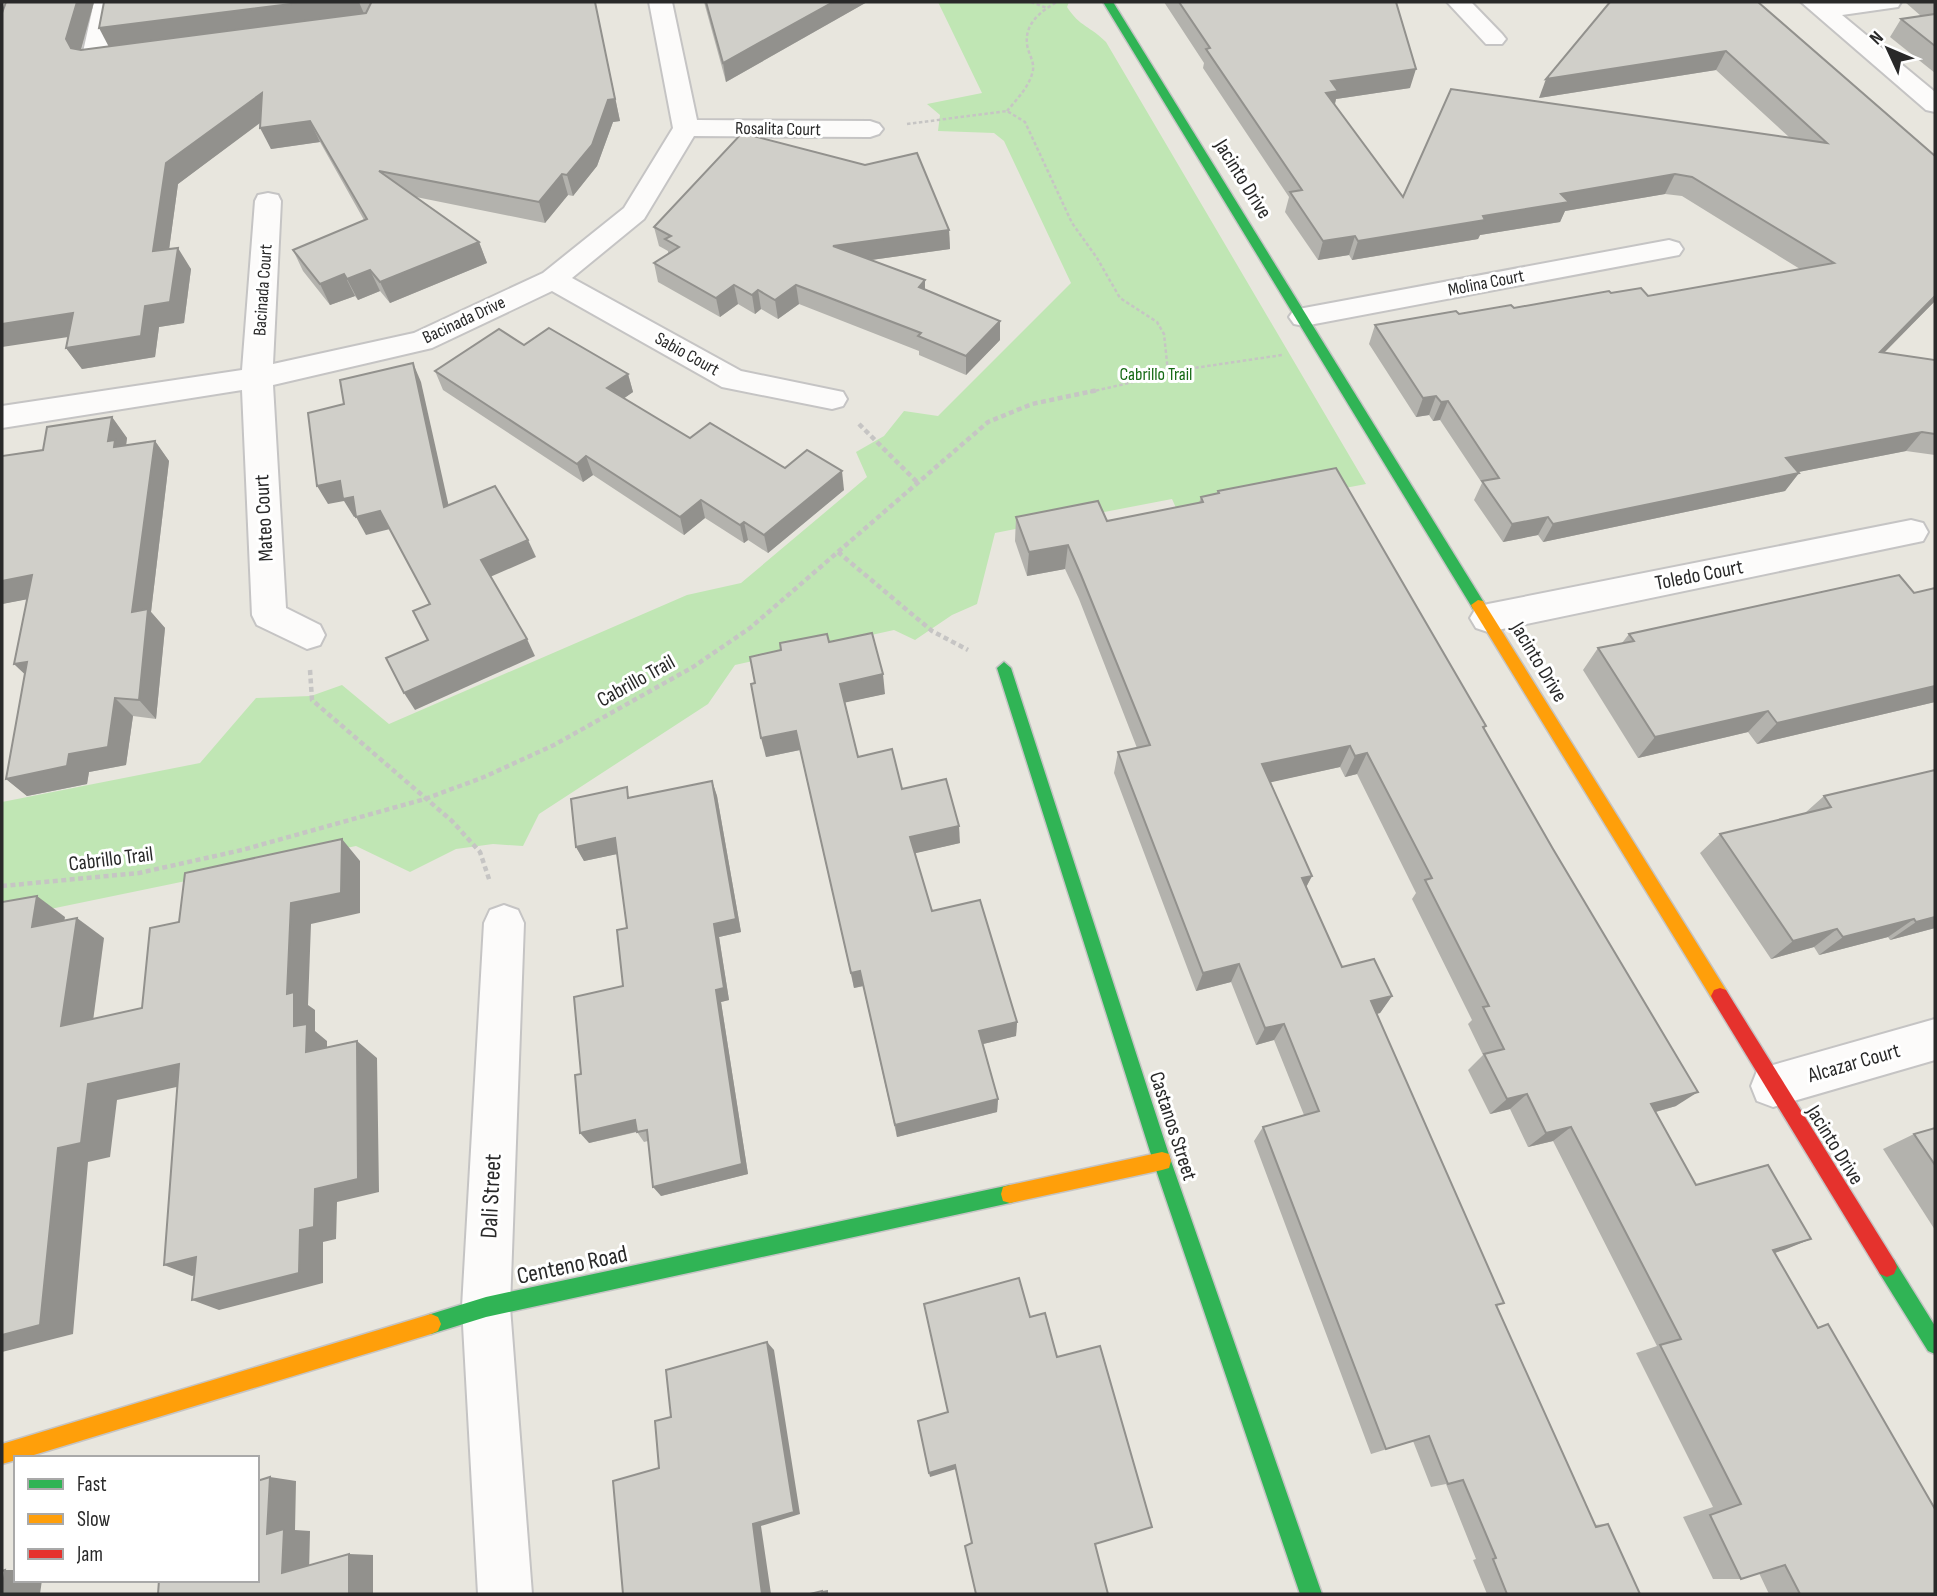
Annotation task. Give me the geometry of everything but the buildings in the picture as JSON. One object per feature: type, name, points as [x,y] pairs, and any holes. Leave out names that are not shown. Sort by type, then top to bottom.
[{"type":"street","points":[[106,2],[93,61],[160,53]]},
{"type":"street","points":[[660,2],[686,128]]},
{"type":"street","name":"Jacinto Drive","points":[[1108,2],[1304,317],[1321,350],[1773,1086],[1935,1344]]},
{"type":"street","points":[[1458,2],[1494,39]]},
{"type":"street","points":[[1818,6],[1890,2]]},
{"type":"street","points":[[1818,6],[1935,105]]},
{"type":"street","name":"Rosalita Court","points":[[686,128],[870,130]]},
{"type":"street","name":"Bacinada Drive","points":[[2,417],[257,379],[422,341],[553,279],[634,213],[686,128]]},
{"type":"street","name":"Bacinada Court","points":[[257,379],[268,201]]},
{"type":"street","name":"Molina Court","points":[[1304,317],[1669,249]]},
{"type":"street","name":"Sabio Court","points":[[553,279],[733,380],[832,399]]},
{"type":"street","name":"Mateo Court","points":[[257,379],[269,615],[307,635]]},
{"type":"street","name":"Toledo Court","points":[[1488,618],[1911,532]]},
{"type":"street","name":"Castanos Street","points":[[1004,668],[1162,1161],[1311,1594]]},
{"type":"street","name":"Dali Street","points":[[504,923],[486,1307],[505,1594]]},
{"type":"street","name":"Alcazar Court","points":[[1773,1086],[1935,1039]]},
{"type":"street","name":"Centeno Road","points":[[2,1454],[486,1307],[1162,1161]]},
{"type":"path","points":[[1031,2],[1047,8]]},
{"type":"path","points":[[1007,111],[1025,88],[1033,71],[1033,60],[1028,51],[1025,33],[1028,24],[1057,2]]},
{"type":"path","points":[[870,130],[1007,111],[1025,122],[1072,223],[1097,258],[1120,298],[1157,322],[1164,334],[1168,372]]},
{"type":"path","name":"Cabrillo Trail","points":[[2,886],[139,873],[242,850],[425,799],[484,777],[554,744],[693,667],[750,628],[988,422],[1005,412],[1026,404],[1109,388],[1168,372],[1321,350]]},
{"type":"path","points":[[832,399],[876,439],[918,483]]},
{"type":"path","points":[[838,552],[932,631],[1004,668]]},
{"type":"path","points":[[307,635],[312,700],[452,821],[480,852],[504,923]]},
{"type":"green space","name":"Cabrillo Trail","points":[[938,2],[1069,2],[1067,7],[1076,19],[1106,42],[1366,484],[1181,519],[1172,499],[995,533],[977,604],[952,615],[915,640],[894,630],[735,665],[708,704],[539,814],[523,846],[493,844],[456,849],[410,872],[356,846],[2,919],[2,802],[200,763],[256,698],[311,696],[342,685],[389,724],[687,595],[741,583],[867,477],[856,452],[884,436],[904,411],[938,416],[1071,283],[1004,141],[994,133],[938,131],[940,115],[927,104],[982,93]]},
{"type":"traffic: fast","points":[[1108,2],[1478,605]]},
{"type":"traffic: fast","points":[[1004,668],[1162,1161],[1311,1594]]},
{"type":"traffic: fast","points":[[431,1324],[486,1307],[1010,1194]]},
{"type":"traffic: fast","points":[[1887,1267],[1935,1344]]},
{"type":"traffic: slow","points":[[1478,605],[1720,996]]},
{"type":"traffic: slow","points":[[1010,1194],[1162,1161]]},
{"type":"traffic: slow","points":[[2,1454],[431,1324]]},
{"type":"traffic: jam","points":[[1720,996],[1887,1267]]}]
